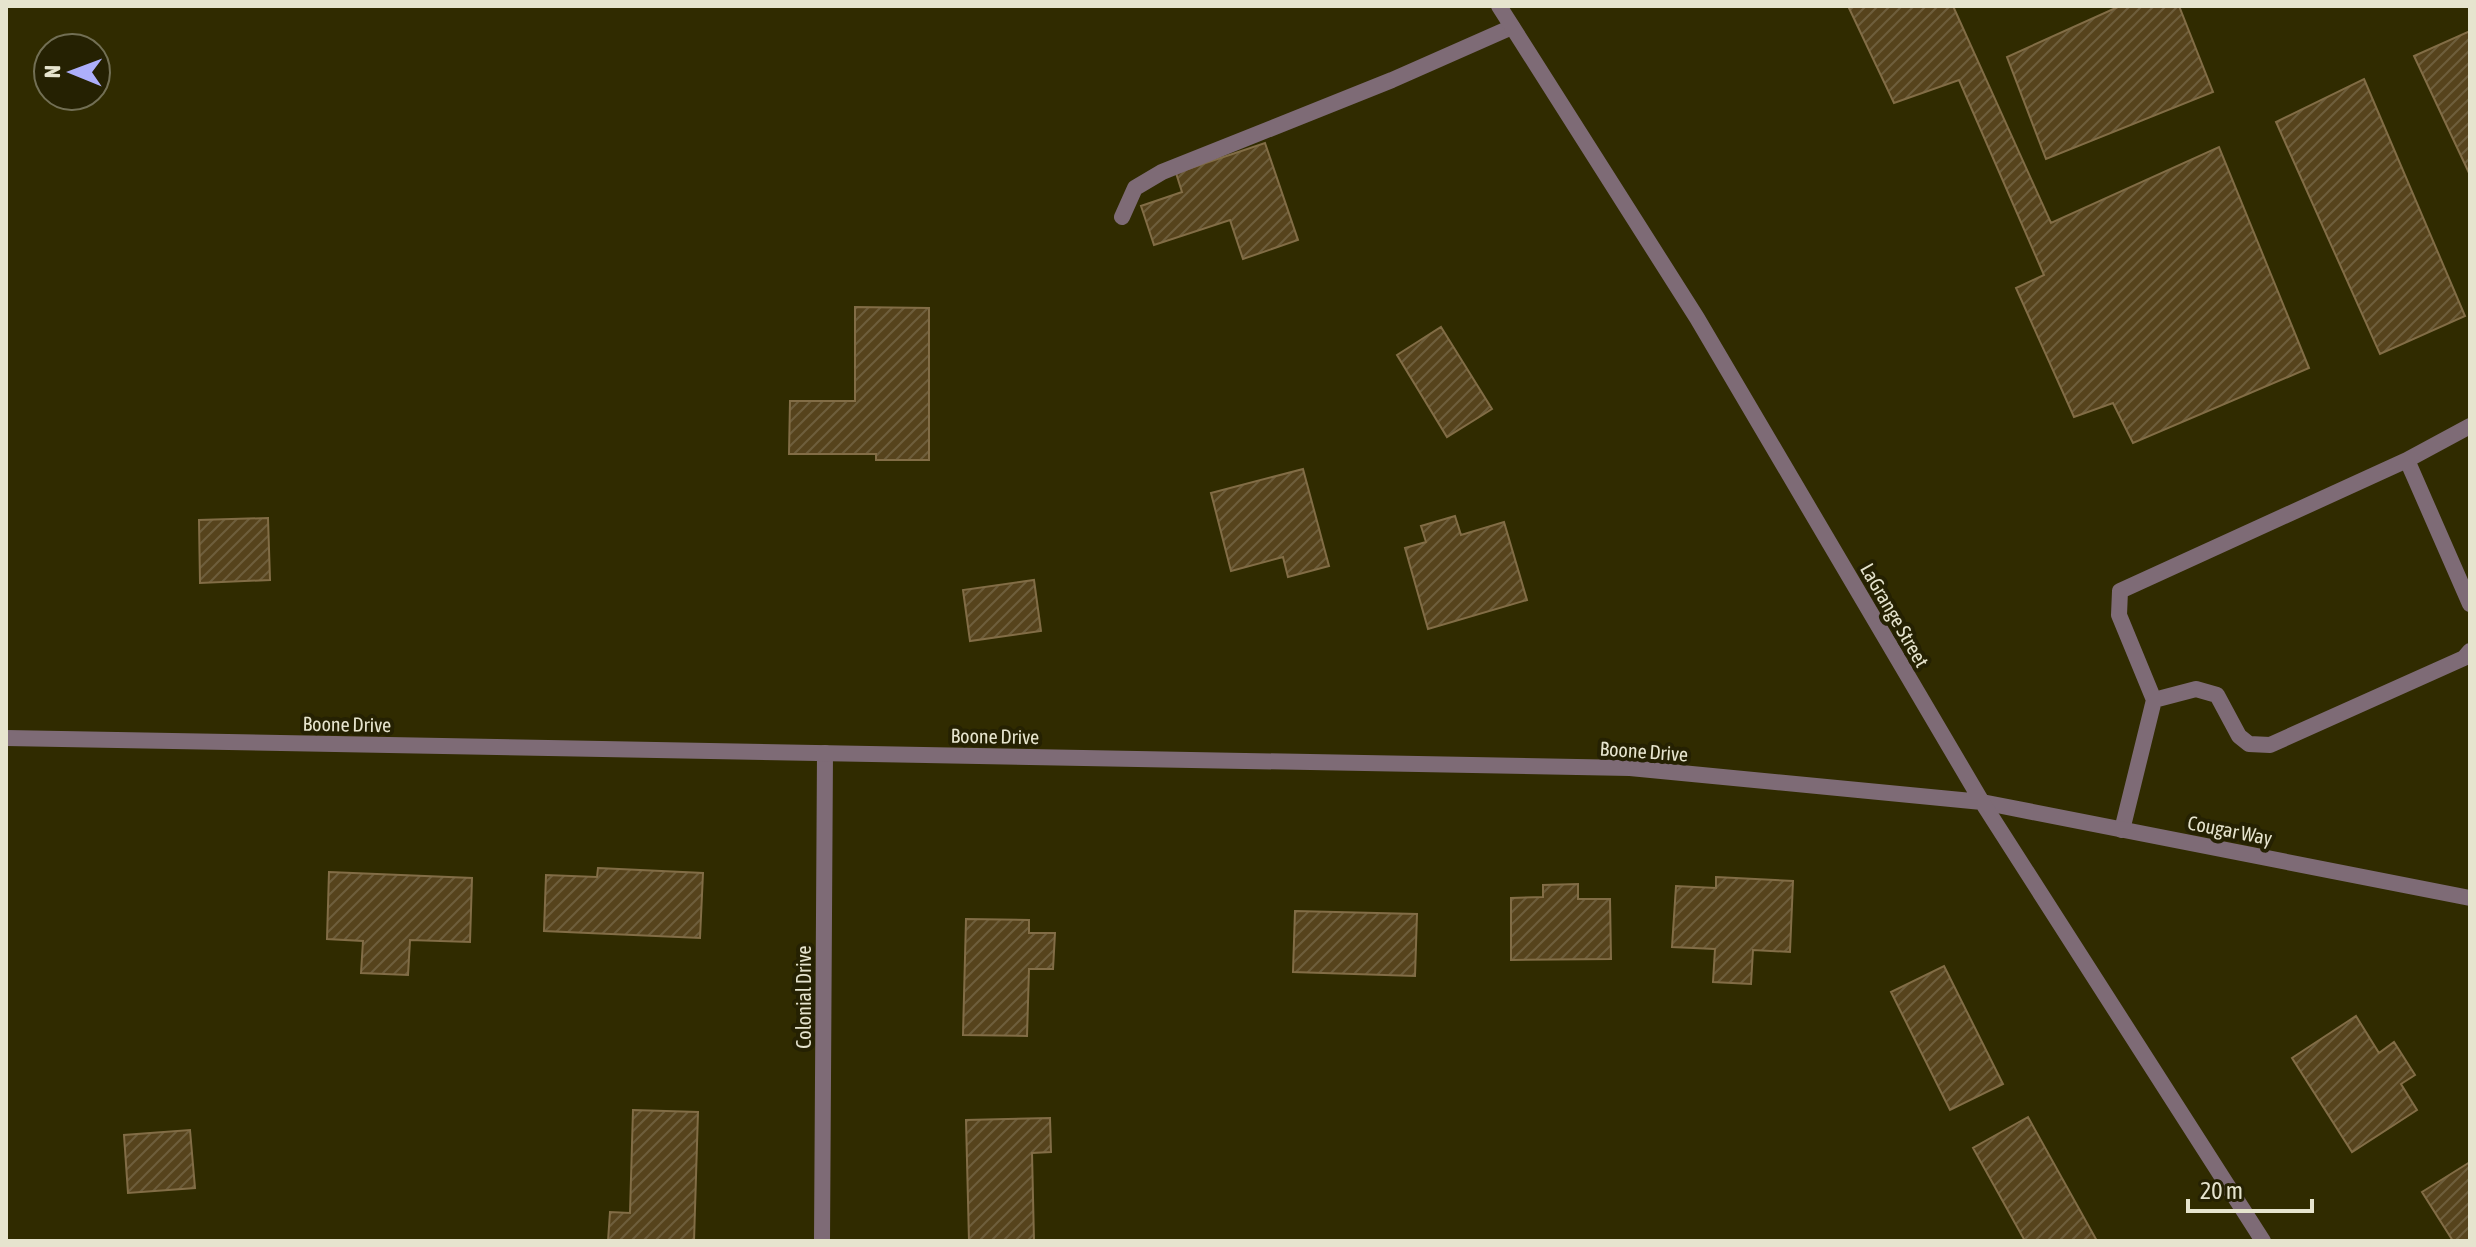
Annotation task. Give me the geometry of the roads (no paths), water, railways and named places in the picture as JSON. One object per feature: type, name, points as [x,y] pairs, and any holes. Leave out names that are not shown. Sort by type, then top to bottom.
[{"type":"street","name":"LaGrange Street","points":[[1499,6],[1697,318],[1982,802],[2263,1241]]},
{"type":"street","points":[[1122,217],[1135,188],[1162,172],[1392,80],[1512,27]]},
{"type":"street","points":[[2122,830],[2154,700],[2119,615],[2120,591],[2407,460],[2470,426]]},
{"type":"street","points":[[2407,460],[2470,604]]},
{"type":"street","points":[[2154,700],[2196,689],[2217,695],[2239,736],[2249,744],[2270,745],[2464,658],[2470,651]]},
{"type":"street","name":"Boone Drive","points":[[6,738],[1630,768],[1982,802]]},
{"type":"street","name":"Colonial Drive","points":[[822,1241],[825,753]]},
{"type":"street","name":"Cougar Way","points":[[1982,802],[2470,898]]}]
